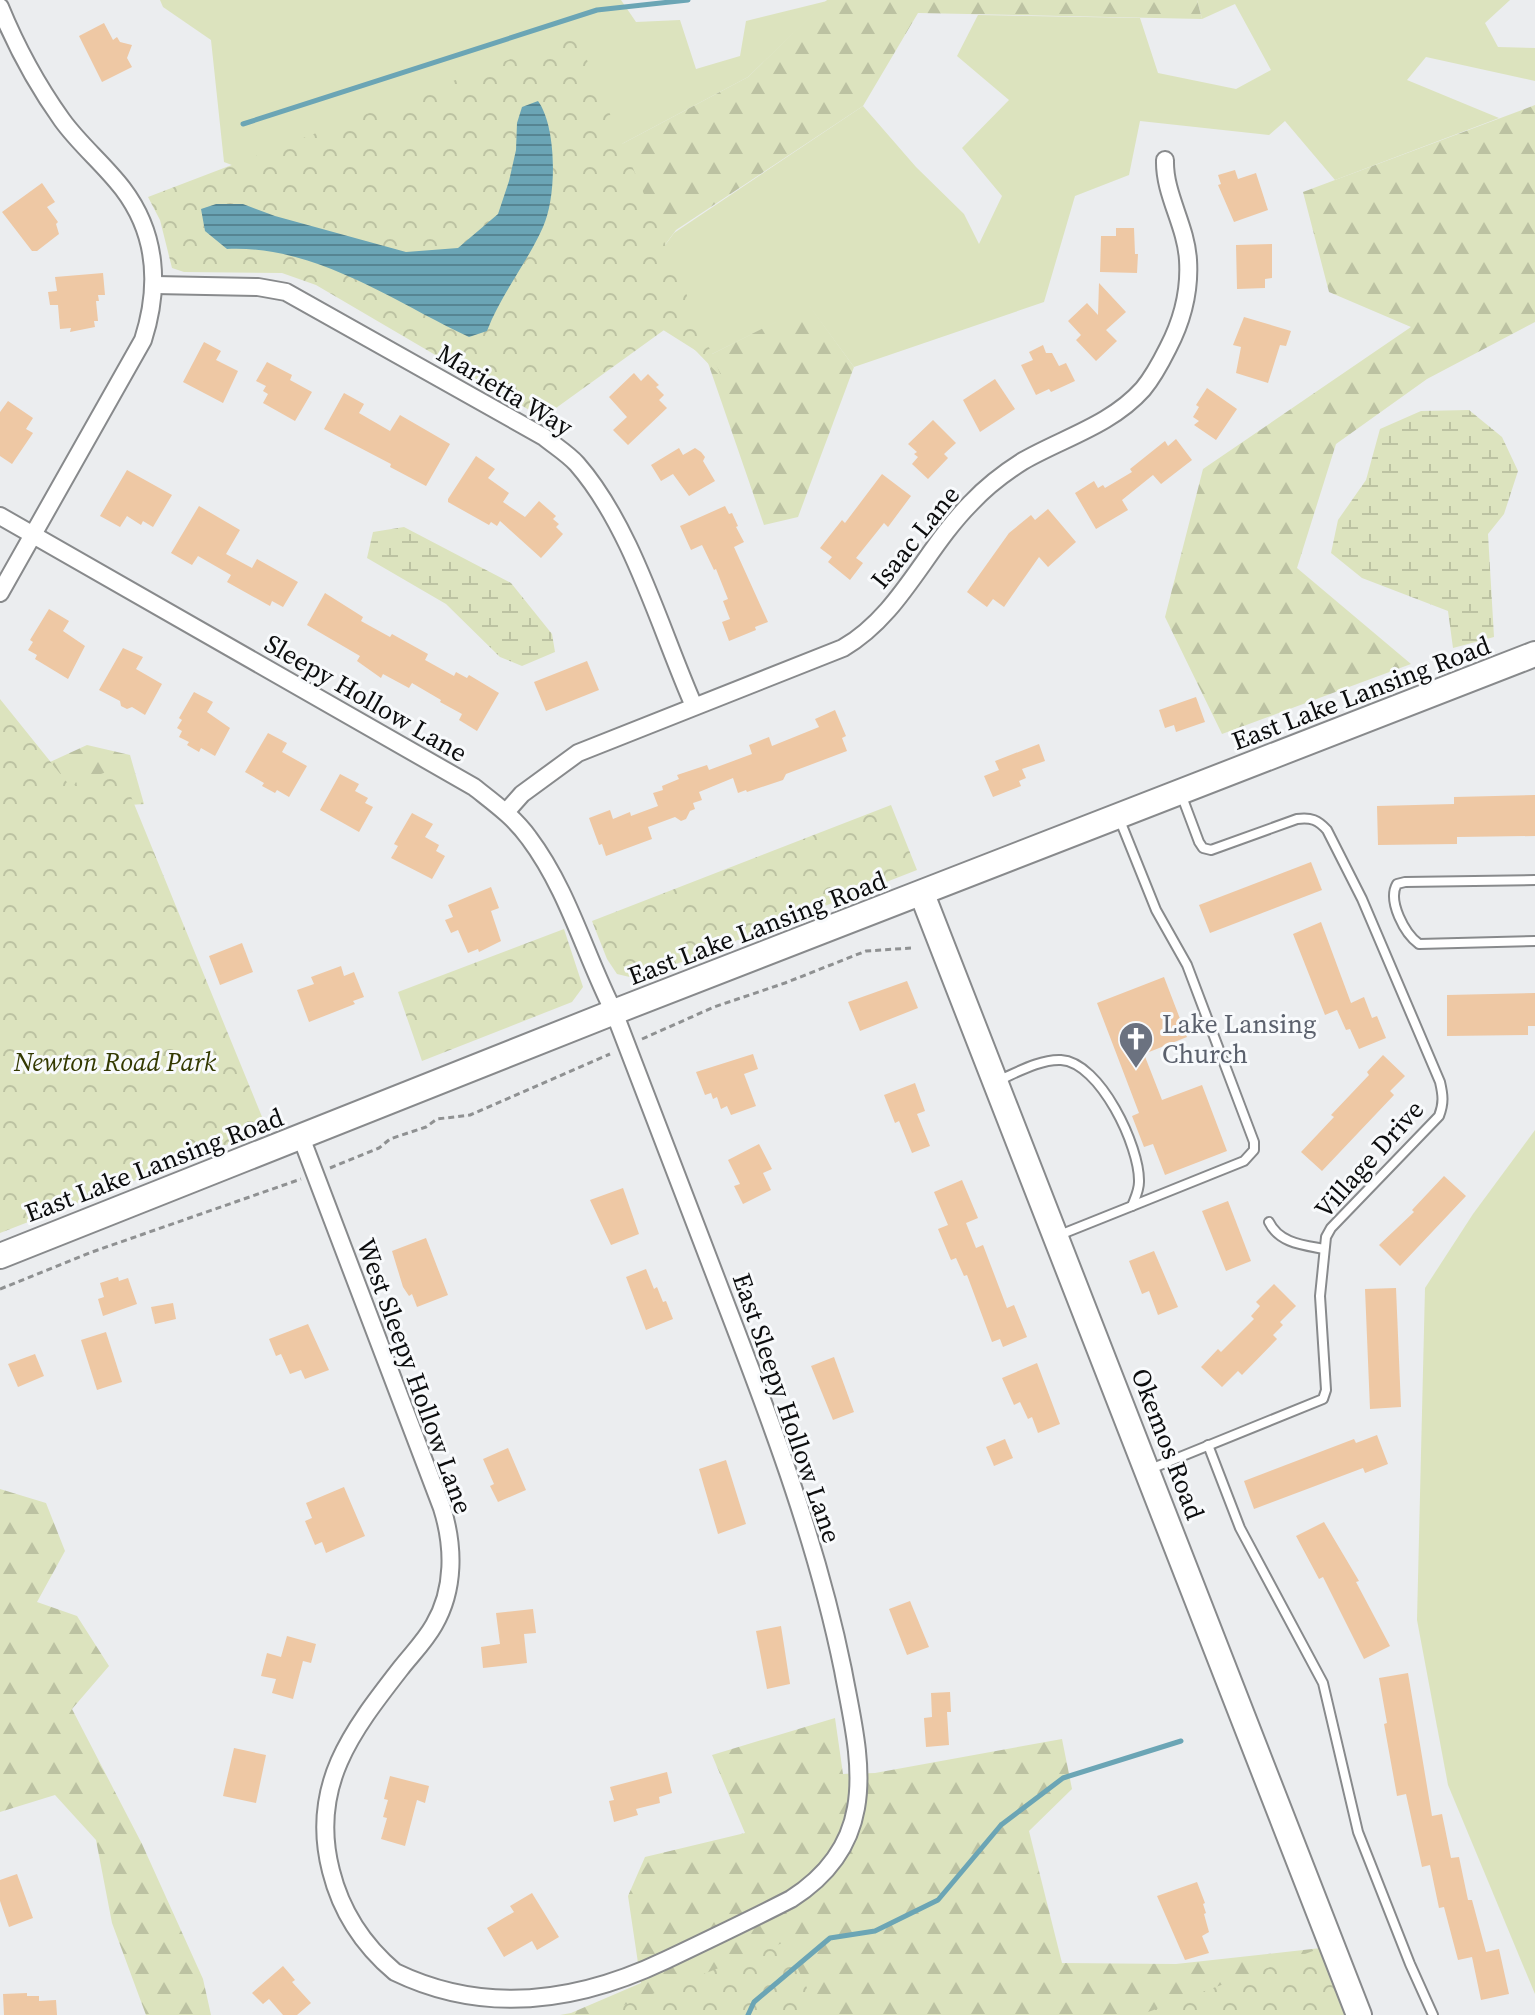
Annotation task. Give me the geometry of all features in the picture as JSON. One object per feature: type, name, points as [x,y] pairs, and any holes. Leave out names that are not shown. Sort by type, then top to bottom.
[{"type":"street","points":[[0,7],[21,54],[61,119],[121,186],[137,209],[149,238],[155,285],[143,340],[0,593]]},
{"type":"street","name":"Isaac Lane","points":[[506,812],[522,794],[578,753],[843,648],[865,635],[883,616],[951,524],[997,479],[1024,461],[1108,417],[1142,390],[1171,343],[1182,315],[1187,287],[1185,234],[1168,185],[1165,160]]},
{"type":"street","name":"Marietta Way","points":[[155,285],[258,287],[286,292],[530,430],[564,453],[600,493],[621,529],[694,706]]},
{"type":"street","name":"Sleepy Hollow Lane","points":[[0,516],[438,765],[506,812],[528,836],[551,870],[594,973],[614,1012]]},
{"type":"street","name":"East Lake Lansing Road","points":[[0,1256],[614,1012],[1535,654]]},
{"type":"street","name":"Okemos Road","points":[[922,894],[1359,2015]]},
{"type":"street","name":"East Sleepy Hollow Lane","points":[[614,1012],[764,1405],[826,1598],[850,1709],[858,1776],[856,1807],[850,1832]]},
{"type":"street","name":"West Sleepy Hollow Lane","points":[[301,1137],[442,1508],[450,1541],[450,1575],[437,1618],[349,1738],[328,1799],[329,1863],[342,1904],[365,1942],[398,1974],[427,1992],[459,2005],[505,2012],[551,2008],[631,1977],[791,1899],[823,1875],[850,1832]]},
{"type":"lane","name":"Village Drive","points":[[1148,1471],[1323,1399],[1326,1390],[1320,1296],[1326,1237],[1331,1228],[1439,1116],[1443,1094],[1362,899],[1327,830],[1309,818],[1297,819],[1211,850],[1203,848],[1181,793]]},
{"type":"lane","points":[[1057,1236],[1244,1161],[1254,1150],[1254,1142],[1187,965],[1156,910],[1119,817]]},
{"type":"lane","points":[[1535,880],[1405,882],[1397,884],[1394,890],[1394,902],[1410,938],[1419,944],[1535,941]]},
{"type":"lane","points":[[996,1081],[1047,1062],[1063,1060],[1078,1065],[1093,1076],[1117,1113],[1133,1150],[1139,1181],[1132,1206]]},
{"type":"lane","points":[[1269,1222],[1273,1232],[1282,1238],[1324,1249]]},
{"type":"lane","points":[[1208,1445],[1240,1528],[1323,1683],[1358,1832],[1433,2015]]},
{"type":"path","points":[[0,1289],[92,1252],[314,1174],[379,1148],[390,1139],[417,1131],[437,1119],[470,1115],[682,1020],[866,951],[911,948]]},
{"type":"green space","points":[[160,0],[621,0],[636,22],[680,20],[696,69],[740,56],[746,21],[827,1],[748,77],[601,155],[396,228],[224,162],[211,40],[163,7]]},
{"type":"green space","points":[[827,0],[1197,0],[1202,19],[918,13],[863,106],[676,230],[560,388],[601,155],[748,77]]},
{"type":"green space","points":[[1197,0],[1510,0],[1485,23],[1498,47],[1535,48],[1535,81],[1426,57],[1407,80],[1499,118],[1335,180],[1285,121],[1269,135],[1140,121],[1129,175],[1075,196],[1044,302],[854,367],[809,306],[706,357],[622,304],[674,233],[863,106],[916,167],[964,214],[979,244],[1002,196],[962,148],[1009,100],[957,56],[978,15],[1140,18],[1158,73],[1236,89],[1271,70],[1235,4],[1202,19]]},
{"type":"green space","points":[[576,34],[722,378],[671,325],[556,408],[548,421],[316,285],[282,273],[184,272],[172,268],[160,220],[148,197]]},
{"type":"green space","points":[[1535,105],[1535,322],[1427,379],[1336,444],[1297,568],[1411,664],[1222,734],[1165,617],[1203,469],[1411,327],[1329,292],[1303,192]]},
{"type":"green space","points":[[809,305],[854,367],[798,517],[764,525],[706,357]]},
{"type":"green space","points":[[1469,410],[1502,437],[1518,471],[1504,514],[1488,534],[1494,637],[1453,648],[1448,611],[1362,578],[1331,553],[1338,520],[1366,480],[1380,429],[1421,411]]},
{"type":"green space","points":[[404,527],[511,583],[552,634],[555,652],[522,666],[500,657],[446,604],[367,558],[373,532]]},
{"type":"green space","name":"Newton Road Park","points":[[0,699],[70,786],[119,767],[267,1129],[0,1233]]},
{"type":"green space","points":[[87,745],[130,755],[144,804],[129,805],[0,785]]},
{"type":"green space","points":[[891,805],[917,870],[638,979],[617,974],[607,959],[592,921]]},
{"type":"green space","points":[[564,929],[583,987],[572,1002],[422,1061],[398,992]]},
{"type":"green space","points":[[1535,1130],[1535,1994],[1448,1785],[1417,1620],[1425,1288],[1473,1214]]},
{"type":"green space","points":[[0,1489],[46,1503],[65,1551],[37,1602],[77,1616],[109,1666],[72,1709],[142,1844],[203,1979],[211,2015],[146,2015],[112,1923],[96,1840],[55,1795],[0,1812]]},
{"type":"green space","points":[[835,1718],[843,1774],[875,1773],[1062,1739],[1072,1789],[1029,1831],[1062,1963],[1176,1964],[1321,1948],[1346,2015],[560,2015],[641,1983],[628,1896],[645,1857],[745,1833],[712,1755]]},
{"type":"green space","points":[[785,1942],[820,2015],[599,2015]]},
{"type":"green space","points":[[1321,1948],[1346,2015],[1140,2015]]},
{"type":"water","points":[[538,101],[549,127],[552,144],[553,181],[548,214],[487,331],[469,337],[352,278],[292,256],[260,250],[227,249],[205,231],[201,209],[216,204],[243,204],[275,216],[406,252],[458,248],[498,214],[516,150],[517,123],[522,107]]},
{"type":"building","points":[[104,23],[113,40],[117,37],[120,42],[132,45],[127,58],[132,67],[102,82],[79,36]]},
{"type":"building","points":[[1235,170],[1238,179],[1256,173],[1268,210],[1234,222],[1218,185],[1221,184],[1218,175]]},
{"type":"building","points":[[42,183],[55,202],[47,207],[58,222],[59,234],[37,251],[32,251],[2,212]]},
{"type":"building","points":[[1116,228],[1134,228],[1137,273],[1100,272],[1101,236],[1116,236]]},
{"type":"building","points":[[1272,244],[1272,278],[1265,279],[1265,288],[1237,289],[1236,245]]},
{"type":"building","points":[[103,273],[105,295],[98,295],[99,301],[96,301],[98,321],[94,321],[95,327],[70,332],[71,328],[60,329],[58,305],[50,305],[48,292],[57,291],[55,277]]},
{"type":"building","points":[[1099,283],[1126,312],[1106,330],[1117,341],[1096,361],[1076,340],[1081,335],[1068,321],[1087,303],[1098,315]]},
{"type":"building","points":[[1244,317],[1291,331],[1286,346],[1280,345],[1268,383],[1236,373],[1241,347],[1233,345]]},
{"type":"building","points":[[204,342],[221,351],[216,360],[238,371],[223,403],[183,382]]},
{"type":"building","points":[[1043,345],[1046,353],[1052,353],[1059,366],[1066,363],[1075,381],[1036,395],[1021,365],[1033,360],[1029,352]]},
{"type":"building","points":[[267,362],[292,375],[290,380],[312,392],[295,421],[263,403],[268,394],[263,391],[266,386],[256,381]]},
{"type":"building","points":[[634,373],[641,381],[648,374],[659,385],[656,387],[664,395],[659,400],[667,408],[628,445],[613,430],[627,417],[609,397]]},
{"type":"building","points":[[995,379],[1015,409],[980,432],[963,400]]},
{"type":"building","points":[[1207,388],[1237,409],[1216,440],[1194,425],[1199,421],[1193,417],[1199,407],[1196,405]]},
{"type":"building","points":[[344,393],[364,404],[359,413],[390,431],[400,415],[450,444],[426,486],[324,429]]},
{"type":"building","points":[[8,401],[33,418],[26,429],[33,433],[12,464],[0,456],[0,412]]},
{"type":"building","points":[[933,420],[956,443],[944,454],[948,458],[928,479],[912,464],[918,457],[914,454],[917,452],[908,444]]},
{"type":"building","points":[[1176,439],[1192,460],[1161,484],[1153,475],[1122,500],[1128,510],[1096,529],[1075,493],[1094,481],[1098,488],[1103,485],[1105,488],[1132,472],[1130,469],[1165,441],[1168,446]]},
{"type":"building","points":[[679,448],[683,455],[695,448],[701,452],[715,481],[689,496],[673,474],[661,481],[651,465]]},
{"type":"building","points":[[476,456],[495,469],[488,478],[509,493],[503,502],[525,517],[539,501],[556,516],[553,519],[559,524],[556,527],[563,534],[541,558],[500,521],[497,526],[491,522],[489,525],[448,502]]},
{"type":"building","points":[[127,470],[172,495],[153,527],[143,521],[141,525],[127,516],[120,527],[100,516]]},
{"type":"building","points":[[882,474],[911,496],[888,527],[884,523],[856,558],[863,563],[850,580],[828,562],[832,557],[820,548],[842,520],[845,523]]},
{"type":"building","points":[[199,506],[240,530],[226,554],[252,568],[257,559],[298,582],[283,607],[272,601],[270,606],[227,582],[231,575],[198,556],[192,565],[171,553]]},
{"type":"building","points":[[725,506],[729,514],[732,513],[744,542],[734,547],[768,622],[729,641],[722,622],[730,619],[723,601],[728,599],[716,569],[702,545],[691,550],[680,526]]},
{"type":"building","points":[[1048,509],[1076,542],[1048,567],[1039,557],[1004,607],[993,599],[987,607],[967,592],[1009,533],[1031,515],[1035,520]]},
{"type":"building","points":[[325,593],[363,617],[361,621],[428,654],[425,660],[454,676],[456,672],[467,678],[469,675],[499,693],[477,731],[459,720],[462,714],[441,700],[412,683],[409,688],[383,674],[381,678],[357,661],[360,656],[307,625]]},
{"type":"building","points":[[49,609],[69,621],[63,631],[85,646],[68,679],[35,659],[37,655],[28,650],[33,642],[30,640]]},
{"type":"building","points":[[123,648],[143,657],[136,669],[162,684],[145,715],[132,707],[127,709],[121,706],[120,701],[99,690]]},
{"type":"building","points":[[587,661],[599,690],[546,711],[534,682]]},
{"type":"building","points":[[194,692],[213,702],[207,712],[230,728],[215,756],[201,748],[199,752],[179,737],[182,731],[177,728],[182,720],[179,718]]},
{"type":"building","points":[[1196,697],[1205,722],[1176,732],[1174,725],[1165,728],[1159,710]]},
{"type":"building","points":[[835,710],[846,736],[842,738],[847,751],[786,774],[783,780],[747,792],[738,793],[733,778],[699,792],[702,800],[693,803],[695,809],[686,819],[681,821],[675,817],[648,827],[652,839],[606,856],[602,844],[599,845],[589,818],[610,810],[613,819],[630,812],[631,816],[658,806],[653,793],[679,779],[677,775],[707,765],[709,770],[752,754],[749,745],[769,737],[772,746],[819,727],[815,719]]},
{"type":"building","points":[[268,733],[287,743],[282,752],[307,766],[289,797],[262,786],[264,783],[245,772]]},
{"type":"building","points":[[1039,744],[1045,761],[1022,769],[1026,778],[1019,781],[1021,786],[993,797],[984,776],[999,770],[995,761]]},
{"type":"building","points":[[340,774],[359,784],[355,791],[368,798],[365,803],[373,807],[359,832],[320,810]]},
{"type":"building","points":[[1535,795],[1535,836],[1457,837],[1457,844],[1378,845],[1377,806],[1454,804],[1454,797]]},
{"type":"building","points":[[412,813],[433,824],[425,837],[439,845],[436,851],[445,856],[432,879],[391,858],[398,846],[394,844]]},
{"type":"building","points":[[1311,862],[1322,890],[1210,933],[1199,905]]},
{"type":"building","points":[[491,887],[499,908],[491,911],[501,941],[479,952],[478,949],[468,953],[458,930],[451,933],[445,920],[453,917],[448,905]]},
{"type":"building","points":[[1321,922],[1351,1003],[1364,997],[1372,1018],[1377,1016],[1386,1038],[1359,1049],[1337,1010],[1325,1015],[1293,934]]},
{"type":"building","points":[[242,943],[253,972],[220,985],[209,956]]},
{"type":"building","points":[[341,966],[344,976],[354,972],[364,997],[353,1001],[355,1004],[309,1022],[297,990],[314,984],[311,977]]},
{"type":"building","name":"Lake Lansing Church","points":[[1164,977],[1187,1037],[1144,1054],[1162,1100],[1202,1085],[1227,1151],[1165,1175],[1153,1144],[1144,1147],[1132,1116],[1139,1113],[1097,1003]]},
{"type":"building","points":[[907,981],[918,1008],[860,1031],[848,1002]]},
{"type":"building","points":[[1535,993],[1535,1026],[1528,1026],[1528,1035],[1447,1036],[1447,995]]},
{"type":"building","points":[[753,1054],[758,1069],[744,1074],[756,1106],[731,1115],[727,1106],[721,1109],[717,1097],[713,1099],[711,1093],[705,1095],[696,1072]]},
{"type":"building","points":[[1383,1055],[1405,1076],[1390,1091],[1394,1095],[1322,1171],[1301,1152],[1334,1117],[1331,1115],[1369,1075],[1367,1072]]},
{"type":"building","points":[[915,1083],[925,1111],[917,1114],[930,1146],[912,1153],[884,1095]]},
{"type":"building","points":[[759,1144],[772,1169],[763,1173],[771,1190],[743,1204],[734,1186],[740,1184],[728,1160]]},
{"type":"building","points":[[1444,1176],[1466,1196],[1400,1266],[1379,1245],[1414,1212],[1412,1210]]},
{"type":"building","points":[[962,1180],[978,1218],[966,1223],[976,1248],[983,1245],[1007,1308],[1014,1305],[1027,1337],[1003,1347],[1000,1339],[992,1342],[967,1275],[964,1276],[956,1258],[951,1260],[938,1229],[948,1225],[934,1192]]},
{"type":"building","points":[[623,1188],[639,1234],[611,1245],[590,1200]]},
{"type":"building","points":[[1228,1201],[1251,1261],[1226,1271],[1202,1211]]},
{"type":"building","points":[[426,1238],[448,1295],[417,1307],[412,1294],[409,1296],[403,1287],[392,1251]]},
{"type":"building","points":[[1154,1251],[1178,1307],[1158,1315],[1149,1291],[1142,1294],[1129,1261]]},
{"type":"building","points":[[646,1269],[654,1289],[657,1287],[663,1302],[666,1301],[673,1319],[646,1330],[626,1277]]},
{"type":"building","points":[[118,1277],[119,1281],[128,1278],[137,1304],[103,1316],[98,1299],[104,1297],[100,1283]]},
{"type":"building","points":[[1274,1284],[1296,1306],[1280,1322],[1283,1325],[1273,1335],[1277,1339],[1242,1375],[1238,1371],[1222,1387],[1201,1367],[1254,1319],[1251,1316],[1260,1306],[1256,1302]]},
{"type":"building","points":[[1396,1288],[1401,1407],[1370,1409],[1365,1289]]},
{"type":"building","points":[[173,1303],[176,1319],[155,1324],[151,1307]]},
{"type":"building","points":[[308,1324],[329,1370],[305,1379],[301,1370],[290,1374],[281,1354],[276,1356],[269,1339]]},
{"type":"building","points":[[106,1332],[122,1382],[97,1390],[81,1340]]},
{"type":"building","points":[[35,1354],[44,1376],[18,1387],[8,1364]]},
{"type":"building","points":[[834,1357],[854,1412],[833,1420],[811,1366]]},
{"type":"building","points":[[1037,1363],[1060,1424],[1038,1433],[1032,1417],[1028,1419],[1020,1402],[1014,1405],[1002,1378]]},
{"type":"building","points":[[1377,1435],[1388,1464],[1365,1473],[1363,1468],[1254,1509],[1244,1481],[1354,1439],[1356,1443]]},
{"type":"building","points":[[1005,1439],[1013,1458],[994,1466],[986,1447]]},
{"type":"building","points":[[508,1448],[526,1490],[498,1502],[483,1459]]},
{"type":"building","points":[[726,1460],[746,1524],[718,1534],[699,1469]]},
{"type":"building","points":[[344,1487],[365,1536],[326,1553],[322,1542],[315,1545],[305,1521],[312,1518],[306,1503]]},
{"type":"building","points":[[1324,1522],[1359,1581],[1356,1582],[1390,1646],[1364,1659],[1323,1577],[1319,1579],[1296,1536]]},
{"type":"building","points":[[910,1601],[929,1647],[907,1655],[889,1609]]},
{"type":"building","points":[[533,1609],[536,1633],[524,1634],[527,1663],[483,1668],[481,1647],[500,1644],[496,1613]]},
{"type":"building","points":[[781,1626],[790,1684],[767,1689],[756,1631]]},
{"type":"building","points":[[287,1636],[316,1644],[311,1663],[303,1661],[293,1699],[272,1693],[276,1679],[261,1676],[267,1653],[281,1657]]},
{"type":"building","points":[[1408,1673],[1432,1816],[1442,1814],[1451,1858],[1459,1857],[1468,1900],[1472,1900],[1486,1952],[1499,1949],[1509,1994],[1481,2000],[1472,1957],[1458,1960],[1444,1907],[1439,1908],[1430,1865],[1422,1867],[1406,1794],[1397,1796],[1379,1678]]},
{"type":"building","points":[[950,1692],[951,1712],[947,1712],[949,1745],[926,1747],[924,1718],[932,1717],[931,1693]]},
{"type":"building","points":[[234,1748],[266,1755],[256,1803],[223,1796]]},
{"type":"building","points":[[667,1772],[672,1793],[659,1797],[660,1803],[636,1809],[638,1815],[614,1822],[609,1801],[614,1800],[610,1787]]},
{"type":"building","points":[[390,1776],[429,1786],[425,1803],[417,1800],[405,1846],[381,1839],[387,1818],[383,1817],[388,1800],[384,1799]]},
{"type":"building","points":[[17,1874],[33,1918],[9,1927],[0,1901],[0,1880]]},
{"type":"building","points":[[1197,1882],[1205,1903],[1204,1914],[1209,1932],[1202,1936],[1209,1953],[1185,1960],[1157,1896]]},
{"type":"building","points":[[532,1893],[559,1937],[537,1950],[532,1941],[504,1957],[487,1928],[514,1912],[510,1906]]},
{"type":"building","points":[[283,1966],[295,1980],[292,1982],[311,2003],[297,2015],[283,2015],[269,1999],[263,2004],[252,1993]]},
{"type":"building","points":[[27,1993],[27,1996],[39,1996],[39,2001],[56,2000],[57,2015],[4,2015],[3,1994]]},
{"type":"waterway","points":[[243,124],[597,10],[688,0]]},
{"type":"waterway","points":[[748,2015],[754,2002],[830,1938],[875,1931],[938,1900],[1001,1825],[1063,1778],[1181,1741]]},
{"type":"place","name":"Lake Lansing Church","points":[[1136,1070]]}]
